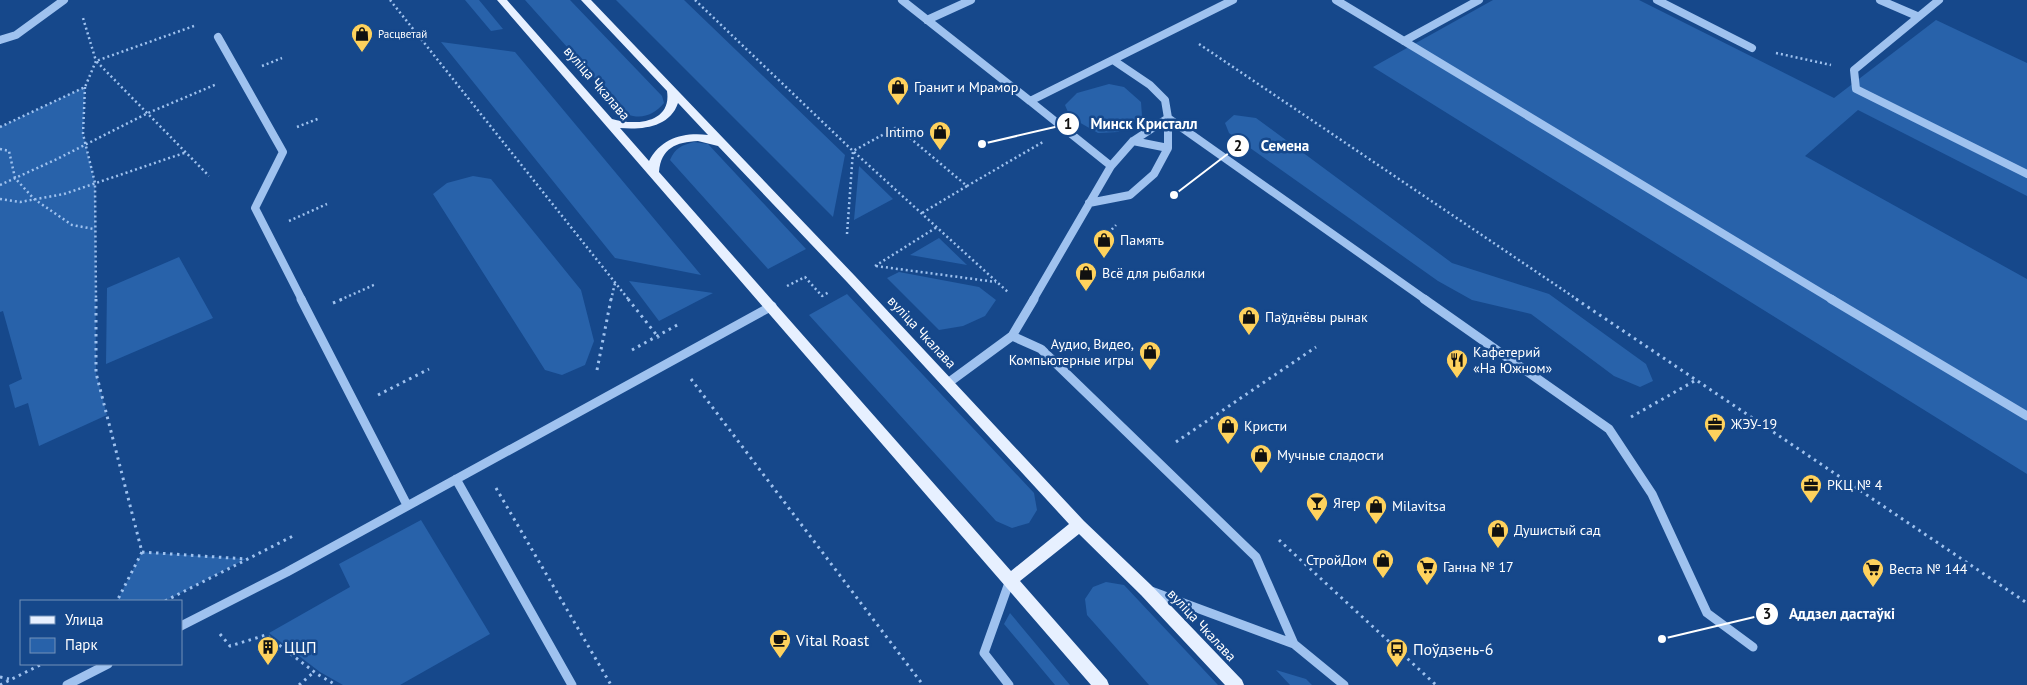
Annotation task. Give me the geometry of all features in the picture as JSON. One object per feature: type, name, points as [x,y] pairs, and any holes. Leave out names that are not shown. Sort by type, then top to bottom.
[{"type":"main road","name":"вуліца Чкалава","points":[[502,0],[772,306],[1101,685]]},
{"type":"main road","name":"вуліца Чкалава","points":[[586,0],[1079,525],[1146,590],[1236,685]]},
{"type":"main road","points":[[608,120],[617,125],[629,127],[655,122],[666,115],[672,108],[675,99],[672,92]]},
{"type":"main road","points":[[653,172],[652,165],[660,151],[677,141],[700,137],[720,143]]},
{"type":"main road","points":[[1010,580],[1079,525]]},
{"type":"lane","points":[[0,40],[16,35],[64,0]]},
{"type":"lane","points":[[902,0],[1111,166]]},
{"type":"lane","points":[[927,20],[971,0]]},
{"type":"lane","points":[[1030,101],[1233,0]]},
{"type":"lane","points":[[1336,0],[1592,156],[2027,416]]},
{"type":"lane","points":[[1404,41],[1479,0]]},
{"type":"lane","points":[[1657,0],[1752,48]]},
{"type":"lane","points":[[1880,0],[1916,16]]},
{"type":"lane","points":[[1939,0],[1916,16],[1854,70],[1856,89],[2027,174]]},
{"type":"lane","points":[[218,37],[283,152],[255,208],[407,505]]},
{"type":"lane","points":[[1089,203],[1130,195],[1154,174],[1168,148],[1168,118],[1165,100],[1150,85],[1113,60]]},
{"type":"lane","points":[[948,384],[1012,336],[1111,166],[1133,141],[1168,118]]},
{"type":"lane","points":[[1168,118],[1609,429],[1652,494],[1707,613],[1752,647]]},
{"type":"lane","points":[[1133,141],[1168,148]]},
{"type":"lane","points":[[182,626],[456,479],[772,306]]},
{"type":"lane","points":[[1012,336],[1041,349],[1256,557],[1294,644]]},
{"type":"lane","points":[[456,479],[572,685]]},
{"type":"lane","points":[[1009,685],[984,653],[1010,580]]},
{"type":"lane","points":[[1146,590],[1294,644],[1344,685]]},
{"type":"lane","points":[[67,685],[106,665]]},
{"type":"path","points":[[83,17],[96,60],[209,176]]},
{"type":"path","points":[[118,600],[142,552],[96,373],[95,183],[83,134],[85,87],[96,60],[208,21],[218,37]]},
{"type":"path","points":[[1176,28],[2027,603]]},
{"type":"path","points":[[1752,48],[1854,70]]},
{"type":"path","points":[[0,185],[148,113],[239,74]]},
{"type":"path","points":[[0,127],[85,87]]},
{"type":"path","points":[[852,239],[846,232],[854,151],[897,127],[968,186]]},
{"type":"path","points":[[922,213],[1065,129]]},
{"type":"path","points":[[0,149],[8,151],[15,178],[34,199],[72,226],[94,228]]},
{"type":"path","points":[[0,199],[20,202],[64,194],[186,152]]},
{"type":"path","points":[[266,230],[327,204]]},
{"type":"path","points":[[874,266],[937,227]]},
{"type":"path","points":[[868,260],[874,266],[997,282]]},
{"type":"path","points":[[784,288],[805,277],[822,296],[832,290]]},
{"type":"path","points":[[597,370],[615,282]]},
{"type":"path","points":[[309,314],[376,284]]},
{"type":"path","points":[[1173,444],[1316,348]]},
{"type":"path","points":[[356,406],[429,369]]},
{"type":"path","points":[[1609,429],[1696,380]]},
{"type":"path","points":[[495,486],[611,685]]},
{"type":"path","points":[[142,552],[246,560]]},
{"type":"path","points":[[205,614],[230,646],[266,635],[314,672],[336,685]]},
{"type":"path","points":[[0,685],[40,665]]},
{"type":"path","points":[[299,685],[314,672]]},
{"type":"path","points":[[0,677],[10,680]]},
{"type":"green space","points":[[465,0],[479,0],[503,29],[491,31]]},
{"type":"green space","points":[[525,0],[570,0],[662,96],[664,103],[656,111],[647,115],[632,116],[627,114]]},
{"type":"green space","points":[[616,0],[684,0],[845,155],[833,217]]},
{"type":"green space","points":[[1493,0],[1639,0],[1834,98],[1936,20],[2027,63],[2027,196],[1858,110],[1805,156],[2027,279],[2027,474],[1373,67]]},
{"type":"green space","points":[[441,42],[515,52],[701,275],[615,258]]},
{"type":"green space","points":[[1109,84],[1124,87],[1141,102],[1142,116],[1118,132],[1098,133],[1070,117],[1065,105],[1077,93]]},
{"type":"green space","points":[[85,87],[83,134],[95,183],[96,373],[107,415],[39,446],[28,403],[15,408],[9,385],[22,379],[3,311],[0,312],[0,127]]},
{"type":"green space","points":[[1234,115],[1256,118],[1452,263],[1549,294],[1646,364],[1653,381],[1640,387],[1614,376],[1531,314],[1472,300],[1438,281],[1229,133],[1225,123]]},
{"type":"green space","points":[[694,142],[708,144],[806,249],[768,269],[670,160],[679,148]]},
{"type":"green space","points":[[859,166],[893,199],[854,220]]},
{"type":"green space","points":[[473,176],[491,179],[581,290],[594,341],[585,365],[562,375],[545,370],[433,194],[447,183]]},
{"type":"green space","points":[[939,238],[967,265],[910,255]]},
{"type":"green space","points":[[179,257],[213,318],[106,364],[107,288]]},
{"type":"green space","points":[[899,272],[979,287],[996,300],[985,316],[963,326],[939,330],[887,278]]},
{"type":"green space","points":[[629,281],[713,293],[659,321]]},
{"type":"green space","points":[[847,294],[1034,493],[1037,510],[1029,523],[1012,528],[996,521],[809,315]]},
{"type":"green space","points":[[421,520],[490,634],[400,685],[343,685],[320,672],[269,633],[350,587],[339,564]]},
{"type":"green space","points":[[142,552],[246,559],[167,600],[118,600]]},
{"type":"green space","points":[[1106,582],[1124,585],[1218,685],[1149,685],[1087,615],[1085,599],[1093,587]]},
{"type":"green space","points":[[1010,613],[1070,685],[1055,685],[1004,624]]},
{"type":"green space","points":[[1276,670],[1306,679],[1312,685],[1290,685]]},
{"type":"place","name":"Расцветай","points":[[362,53]]},
{"type":"place","name":"Гранит и Мрамор","points":[[898,106]]},
{"type":"place","name":"Минск Кристалл","points":[[982,144]]},
{"type":"place","name":"Intimo","points":[[940,151]]},
{"type":"place","name":"Семена","points":[[1174,195]]},
{"type":"place","name":"Память","points":[[1104,259]]},
{"type":"place","name":"Всё для рыбалки","points":[[1086,292]]},
{"type":"place","name":"Паўднёвы рынак","points":[[1249,336]]},
{"type":"place","name":"Аудио, Видео, Компьютерные игры","points":[[1150,371]]},
{"type":"place","name":"Кафетерий «На Южном»","points":[[1457,379]]},
{"type":"place","name":"ЖЭУ-19","points":[[1715,443]]},
{"type":"place","name":"Кристи","points":[[1228,445]]},
{"type":"place","name":"Мучные сладости","points":[[1261,474]]},
{"type":"place","name":"РКЦ № 4","points":[[1811,504]]},
{"type":"place","name":"Ягер","points":[[1317,522]]},
{"type":"place","name":"Milavitsa","points":[[1376,525]]},
{"type":"place","name":"Душистый сад","points":[[1498,549]]},
{"type":"place","name":"СтройДом","points":[[1383,579]]},
{"type":"place","name":"Ганна № 17","points":[[1427,586]]},
{"type":"place","name":"Веста № 144","points":[[1873,588]]},
{"type":"place","name":"Аддзел дастаўкі","points":[[1662,639]]},
{"type":"place","name":"Vital Roast","points":[[780,659]]},
{"type":"place","name":"ЦЦП","points":[[268,666]]},
{"type":"place","name":"Поўдзень-6","points":[[1397,668]]}]
